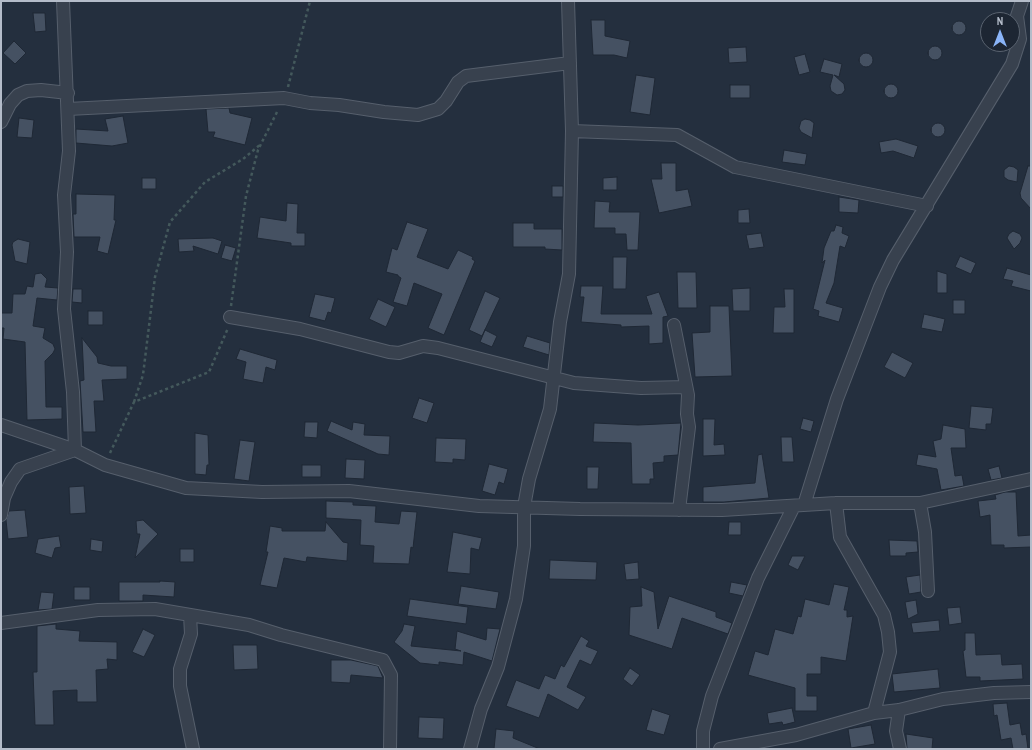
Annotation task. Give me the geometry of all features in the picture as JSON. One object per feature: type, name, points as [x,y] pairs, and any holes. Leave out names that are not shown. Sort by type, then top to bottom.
[{"type":"street","points":[[63,1],[68,94],[69,151],[64,195],[67,252],[64,310],[73,392],[75,450]]},
{"type":"street","points":[[470,749],[481,709],[498,667],[516,599],[524,546],[524,507],[529,479],[550,409],[560,322],[570,274],[572,131],[568,1]]},
{"type":"street","points":[[703,749],[703,731],[712,696],[758,578],[799,506],[837,398],[855,356],[880,287],[893,260],[1012,64],[1020,39],[1017,16],[1022,1]]},
{"type":"street","points":[[68,109],[284,98],[310,103],[339,105],[391,113],[418,115],[438,109],[446,101],[458,82],[466,76],[570,64]]},
{"type":"street","points":[[1,122],[10,104],[18,95],[28,91],[41,90],[68,94]]},
{"type":"street","points":[[572,131],[677,135],[735,167],[927,206]]},
{"type":"street","points":[[230,317],[300,330],[389,352],[399,353],[423,346],[438,348],[574,383],[641,388],[686,387]]},
{"type":"street","points":[[674,325],[688,395],[687,414],[689,427],[680,510]]},
{"type":"street","points":[[1,425],[75,450],[105,465],[186,488],[262,492],[349,491],[479,506],[722,510],[836,503],[920,503],[1031,479]]},
{"type":"street","points":[[1,515],[4,498],[11,482],[20,469],[75,450]]},
{"type":"street","points":[[836,503],[840,537],[884,615],[888,632],[890,652],[874,713]]},
{"type":"street","points":[[920,503],[925,532],[928,591]]},
{"type":"street","points":[[1,615],[1,623],[98,610],[155,609],[190,614],[249,626],[281,636],[383,660],[391,675],[390,749]]},
{"type":"street","points":[[190,614],[191,634],[180,669],[180,686],[193,749]]},
{"type":"street","points":[[720,749],[754,746],[874,713],[899,710],[943,699],[994,693],[1031,692]]},
{"type":"street","points":[[899,710],[896,732],[900,749]]},
{"type":"path","points":[[134,402],[209,372],[229,327],[246,196],[262,144],[284,98],[310,1]]},
{"type":"path","points":[[105,465],[134,402],[143,375],[155,277],[170,222],[204,182],[243,159],[262,144]]},
{"type":"building","points":[[33,13],[45,13],[46,31],[35,32]]},
{"type":"building","points":[[591,20],[605,20],[605,36],[630,41],[627,58],[614,55],[593,55]]},
{"type":"building","points":[[956,21],[962,21],[966,25],[966,31],[962,35],[956,35],[952,31],[952,25]]},
{"type":"building","points":[[14,41],[26,53],[15,64],[3,53]]},
{"type":"building","points":[[932,46],[938,46],[942,50],[942,56],[938,60],[932,60],[928,56],[928,50]]},
{"type":"building","points":[[746,47],[747,62],[729,63],[728,48]]},
{"type":"building","points":[[863,53],[869,53],[873,57],[873,63],[869,67],[863,67],[859,63],[859,57]]},
{"type":"building","points":[[805,54],[810,72],[799,75],[794,57]]},
{"type":"building","points":[[824,59],[842,64],[839,77],[834,75],[844,84],[845,90],[842,94],[837,95],[831,91],[830,86],[833,75],[820,72]]},
{"type":"building","points":[[636,75],[655,78],[650,115],[630,112]]},
{"type":"building","points":[[888,84],[894,84],[898,88],[898,94],[894,98],[888,98],[884,94],[884,88]]},
{"type":"building","points":[[730,85],[750,85],[750,98],[730,98]]},
{"type":"building","points":[[229,108],[230,113],[252,118],[245,145],[213,137],[215,132],[208,132],[206,109]]},
{"type":"building","points":[[123,116],[128,143],[112,146],[76,143],[76,129],[108,131],[105,119]]},
{"type":"building","points":[[19,118],[34,120],[32,138],[17,137]]},
{"type":"building","points":[[805,119],[814,123],[812,138],[801,132],[799,128],[801,121]]},
{"type":"building","points":[[935,123],[941,123],[945,127],[945,133],[941,137],[935,137],[931,133],[931,127]]},
{"type":"building","points":[[896,139],[918,146],[914,158],[893,151],[881,153],[879,142]]},
{"type":"building","points":[[784,150],[807,154],[805,165],[782,162]]},
{"type":"building","points":[[661,163],[676,163],[676,191],[688,189],[692,206],[659,213],[651,179],[662,179]]},
{"type":"building","points":[[1009,166],[1018,170],[1017,182],[1008,180],[1004,177],[1004,170]]},
{"type":"building","points":[[1028,166],[1031,166],[1031,209],[1021,198],[1020,193]]},
{"type":"building","points":[[617,177],[617,190],[603,190],[603,178]]},
{"type":"building","points":[[142,178],[156,178],[156,189],[142,189]]},
{"type":"building","points":[[552,186],[563,186],[563,197],[552,197]]},
{"type":"building","points":[[76,194],[115,195],[114,220],[116,220],[108,254],[97,251],[100,237],[74,237],[73,214],[76,214]]},
{"type":"building","points":[[839,197],[859,200],[858,213],[839,212]]},
{"type":"building","points":[[595,201],[610,202],[609,212],[640,212],[638,250],[627,250],[626,234],[615,234],[615,228],[594,228]]},
{"type":"building","points":[[287,203],[298,204],[297,233],[305,233],[305,246],[291,246],[291,243],[257,238],[260,217],[286,221]]},
{"type":"building","points":[[749,209],[750,223],[738,223],[738,210]]},
{"type":"building","points":[[407,222],[428,229],[417,257],[448,269],[458,250],[473,257],[472,259],[475,261],[444,335],[428,328],[442,294],[414,283],[407,306],[393,302],[401,278],[398,275],[386,272],[392,248],[397,250]]},
{"type":"building","points":[[513,223],[534,223],[534,229],[562,229],[562,250],[545,249],[545,247],[513,247]]},
{"type":"building","points":[[836,225],[843,227],[842,233],[849,236],[845,248],[840,246],[834,283],[826,303],[843,308],[839,322],[818,316],[819,311],[813,309],[825,260],[822,263],[824,248],[831,231],[834,231]]},
{"type":"building","points":[[1013,231],[1020,234],[1022,238],[1020,243],[1014,249],[1007,238]]},
{"type":"building","points":[[761,233],[764,247],[749,249],[746,235]]},
{"type":"building","points":[[213,238],[222,241],[218,254],[193,246],[194,251],[179,252],[178,239]]},
{"type":"building","points":[[18,239],[30,242],[27,264],[15,261],[12,245],[13,242]]},
{"type":"building","points":[[225,245],[236,248],[232,261],[221,258]]},
{"type":"building","points":[[960,256],[976,263],[971,274],[955,267]]},
{"type":"building","points":[[613,257],[627,257],[626,289],[613,289]]},
{"type":"building","points":[[1007,268],[1031,275],[1031,291],[1011,286],[1013,281],[1003,279]]},
{"type":"building","points":[[937,271],[947,274],[947,293],[937,293]]},
{"type":"building","points":[[677,272],[696,272],[697,308],[678,308]]},
{"type":"building","points":[[41,273],[47,279],[45,287],[58,288],[57,300],[37,298],[33,326],[45,328],[43,338],[53,344],[55,349],[45,361],[46,407],[62,407],[62,419],[27,420],[25,342],[3,339],[4,328],[1,328],[1,313],[12,313],[13,294],[25,294],[27,286],[33,287],[35,274]]},
{"type":"building","points":[[581,286],[603,286],[601,314],[652,314],[646,296],[659,292],[668,316],[663,317],[663,343],[649,344],[649,326],[621,327],[621,325],[581,322],[584,297],[580,297]]},
{"type":"building","points":[[750,288],[750,311],[733,311],[732,289]]},
{"type":"building","points":[[73,289],[82,289],[82,303],[72,302]]},
{"type":"building","points":[[784,289],[794,289],[794,333],[773,333],[774,307],[785,307]]},
{"type":"building","points":[[485,291],[500,298],[482,336],[469,330]]},
{"type":"building","points":[[315,294],[335,298],[331,313],[328,312],[325,321],[309,317]]},
{"type":"building","points":[[378,299],[395,307],[386,327],[369,319]]},
{"type":"building","points":[[953,300],[965,300],[965,314],[953,314]]},
{"type":"building","points":[[710,306],[729,306],[732,376],[695,377],[692,333],[710,332]]},
{"type":"building","points":[[88,311],[103,311],[103,325],[88,325]]},
{"type":"building","points":[[924,314],[945,319],[942,332],[921,328]]},
{"type":"building","points":[[485,330],[497,336],[492,347],[480,342]]},
{"type":"building","points":[[527,336],[550,343],[549,355],[523,347]]},
{"type":"building","points":[[82,338],[97,357],[98,363],[111,366],[127,366],[127,379],[102,380],[104,401],[94,401],[96,432],[83,432],[80,381],[84,380]]},
{"type":"building","points":[[240,349],[277,360],[275,370],[266,367],[263,383],[243,379],[246,362],[236,359]]},
{"type":"building","points":[[892,352],[913,363],[905,378],[884,367]]},
{"type":"building","points":[[419,398],[434,403],[427,423],[412,418]]},
{"type":"building","points":[[971,406],[993,408],[991,424],[986,424],[986,430],[969,428]]},
{"type":"building","points":[[803,418],[814,421],[811,432],[800,429]]},
{"type":"building","points":[[703,419],[715,419],[714,445],[724,444],[725,455],[703,456]]},
{"type":"building","points":[[331,421],[352,430],[353,422],[365,424],[364,435],[390,436],[389,455],[378,454],[327,431]]},
{"type":"building","points":[[305,422],[318,422],[317,438],[304,437]]},
{"type":"building","points":[[594,423],[638,425],[681,423],[678,455],[664,456],[664,462],[653,463],[654,479],[650,479],[650,484],[632,484],[631,443],[593,442]]},
{"type":"building","points":[[943,425],[965,429],[966,448],[951,448],[955,476],[962,475],[964,486],[941,490],[937,469],[916,465],[918,454],[936,457],[933,441],[941,439]]},
{"type":"building","points":[[195,433],[208,435],[209,465],[207,465],[206,475],[195,474]]},
{"type":"building","points":[[781,437],[792,437],[794,462],[782,462]]},
{"type":"building","points":[[436,438],[466,439],[465,460],[453,459],[453,463],[435,462]]},
{"type":"building","points":[[240,440],[255,442],[249,481],[234,479]]},
{"type":"building","points":[[762,454],[769,498],[724,502],[703,502],[703,487],[755,483],[758,455]]},
{"type":"building","points":[[346,459],[365,460],[364,479],[345,478]]},
{"type":"building","points":[[489,464],[508,469],[504,484],[499,482],[495,495],[482,491]]},
{"type":"building","points":[[302,465],[321,465],[321,477],[302,477]]},
{"type":"building","points":[[999,466],[1002,478],[991,480],[988,469]]},
{"type":"building","points":[[587,467],[599,467],[598,489],[587,489]]},
{"type":"building","points":[[84,486],[86,513],[70,514],[69,487]]},
{"type":"building","points":[[1005,492],[1016,492],[1018,536],[1031,535],[1031,547],[1004,548],[1004,545],[991,545],[990,515],[980,517],[978,501],[996,499],[995,495]]},
{"type":"building","points":[[326,501],[353,502],[353,505],[376,506],[375,522],[399,524],[401,511],[417,512],[413,548],[411,547],[409,564],[373,563],[374,546],[360,545],[361,520],[326,518]]},
{"type":"building","points":[[25,510],[28,537],[8,539],[6,520],[9,511]]},
{"type":"building","points":[[143,520],[158,534],[135,558],[140,534],[137,534],[136,521]]},
{"type":"building","points":[[326,522],[343,542],[348,543],[347,561],[307,557],[306,562],[284,558],[277,588],[260,585],[268,552],[266,552],[270,526],[282,528],[282,531],[325,531]]},
{"type":"building","points":[[729,522],[741,522],[741,535],[728,535]]},
{"type":"building","points":[[453,532],[482,538],[479,550],[471,548],[470,574],[447,572]]},
{"type":"building","points":[[59,536],[61,547],[55,548],[52,558],[35,553],[38,539]]},
{"type":"building","points":[[91,539],[103,541],[102,552],[90,550]]},
{"type":"building","points":[[889,540],[917,541],[918,552],[906,553],[906,556],[890,556]]},
{"type":"building","points":[[180,549],[194,549],[194,562],[180,562]]},
{"type":"building","points":[[792,556],[805,556],[798,570],[788,565]]},
{"type":"building","points":[[550,560],[597,562],[596,580],[549,579]]},
{"type":"building","points":[[638,562],[639,579],[626,580],[624,564]]},
{"type":"building","points":[[920,575],[921,592],[909,594],[906,577]]},
{"type":"building","points":[[119,582],[175,582],[174,597],[143,595],[143,601],[119,601]]},
{"type":"building","points":[[731,582],[747,585],[743,596],[729,593]]},
{"type":"building","points":[[834,584],[849,587],[844,610],[847,610],[847,617],[853,616],[846,661],[821,657],[821,674],[807,674],[807,696],[817,696],[817,711],[795,711],[795,688],[748,675],[755,651],[768,655],[775,629],[793,634],[798,616],[801,617],[805,599],[829,605]]},
{"type":"building","points":[[461,586],[499,592],[496,609],[458,604]]},
{"type":"building","points":[[74,587],[90,587],[90,600],[74,600]]},
{"type":"building","points":[[641,587],[654,592],[658,629],[669,596],[716,612],[716,617],[732,623],[728,634],[682,618],[672,649],[629,635],[630,607],[642,606]]},
{"type":"building","points":[[41,592],[54,593],[52,609],[38,610]]},
{"type":"building","points":[[410,599],[468,607],[466,624],[407,616]]},
{"type":"building","points":[[916,600],[918,614],[908,619],[905,602]]},
{"type":"building","points":[[960,607],[962,623],[949,625],[947,608]]},
{"type":"building","points":[[939,620],[940,631],[913,633],[911,623]]},
{"type":"building","points":[[56,624],[56,629],[80,631],[79,641],[117,642],[117,660],[107,659],[108,669],[96,670],[97,702],[77,702],[77,690],[53,691],[54,725],[35,725],[33,672],[37,672],[37,626]]},
{"type":"building","points":[[404,624],[415,626],[411,646],[461,651],[455,649],[457,631],[486,640],[487,628],[500,629],[492,661],[464,652],[463,665],[439,662],[439,665],[420,663],[394,642],[402,631]]},
{"type":"building","points":[[143,629],[155,635],[144,657],[132,652]]},
{"type":"building","points":[[965,633],[975,633],[976,655],[1001,654],[1002,665],[1022,664],[1023,679],[980,681],[980,677],[966,677],[963,651],[965,650]]},
{"type":"building","points":[[581,636],[589,641],[586,646],[598,651],[591,665],[580,660],[567,687],[586,697],[578,710],[548,694],[539,718],[506,706],[516,680],[539,689],[545,675],[555,679],[561,665],[564,667]]},
{"type":"building","points":[[233,645],[257,645],[258,669],[234,670]]},
{"type":"building","points":[[331,660],[351,660],[378,666],[383,678],[351,675],[350,683],[331,682]]},
{"type":"building","points":[[630,668],[640,675],[632,686],[623,679]]},
{"type":"building","points":[[938,669],[940,688],[894,692],[892,674]]},
{"type":"building","points":[[1007,703],[1010,725],[1020,723],[1022,735],[1026,734],[1028,749],[1013,749],[1011,738],[1001,740],[997,715],[994,716],[993,704]]},
{"type":"building","points":[[792,708],[795,722],[783,725],[782,722],[769,724],[767,713]]},
{"type":"building","points":[[652,709],[670,715],[664,735],[646,730]]},
{"type":"building","points":[[419,717],[444,718],[443,739],[418,738]]},
{"type":"building","points":[[871,725],[875,744],[851,748],[848,729]]},
{"type":"building","points":[[496,729],[514,731],[513,738],[540,749],[494,749]]},
{"type":"building","points":[[906,734],[933,738],[932,749],[907,749]]}]
